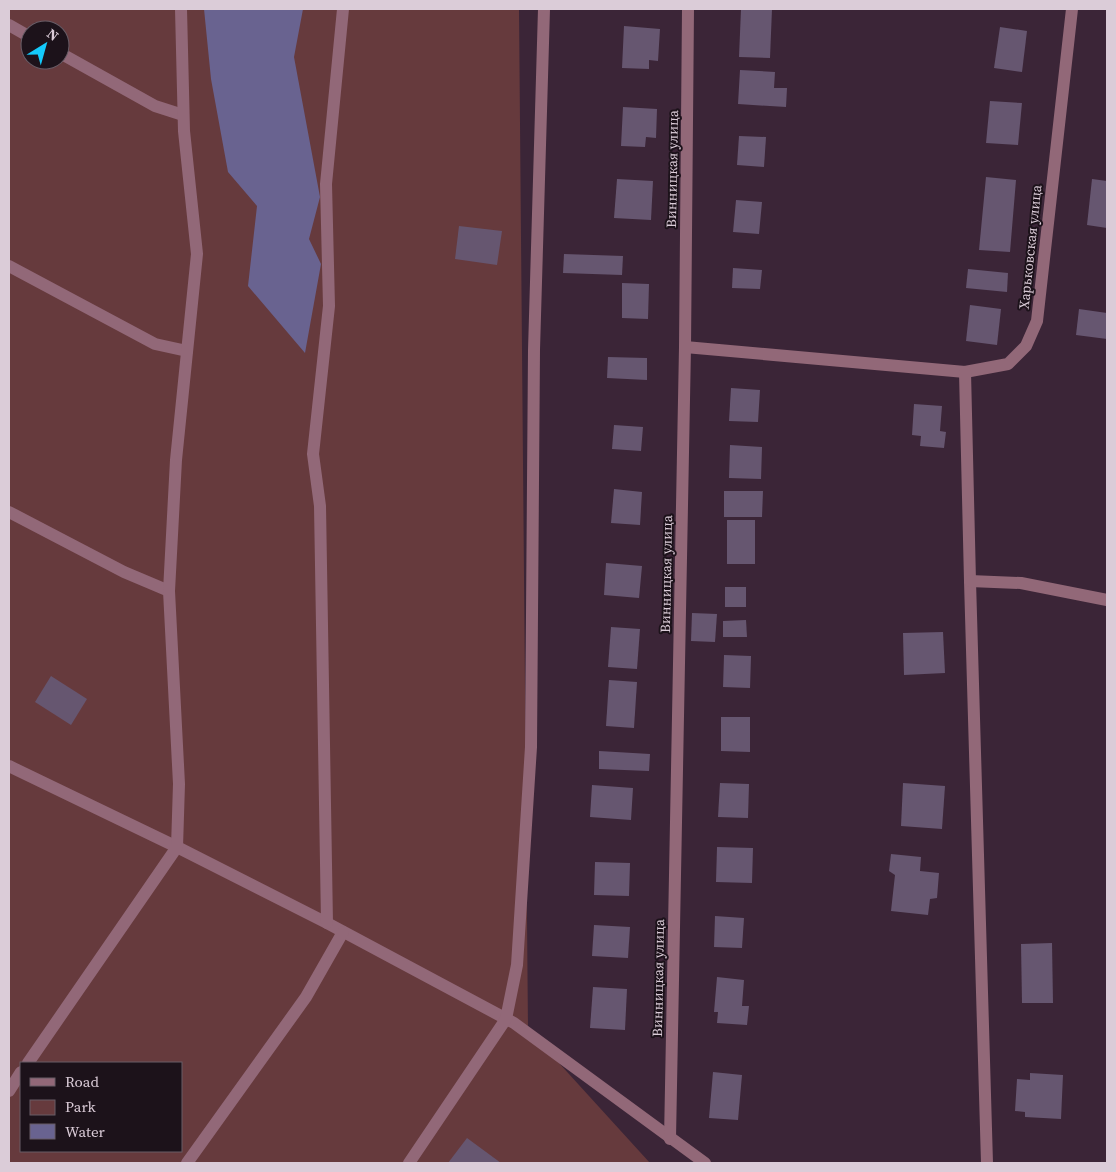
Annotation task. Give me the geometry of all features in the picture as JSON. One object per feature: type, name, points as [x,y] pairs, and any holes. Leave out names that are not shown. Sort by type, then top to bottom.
[{"type":"street","points":[[29,1062],[178,847],[179,784],[169,591],[176,460],[197,254],[183,115],[181,9]]},
{"type":"street","points":[[327,923],[320,506],[313,454],[329,306],[326,184],[343,9]]},
{"type":"street","points":[[409,1163],[506,1019],[517,965],[531,747],[534,350],[544,9]]},
{"type":"street","name":"Винницкая улица","points":[[670,1139],[685,347],[688,9]]},
{"type":"street","name":"Харьковская улица","points":[[685,347],[965,372],[1008,364],[1026,346],[1037,321],[1072,9]]},
{"type":"street","points":[[9,25],[20,31]]},
{"type":"street","points":[[70,59],[155,106],[183,115]]},
{"type":"street","points":[[9,266],[155,344],[187,351]]},
{"type":"street","points":[[965,372],[987,1163]]},
{"type":"street","points":[[9,512],[124,572],[169,591]]},
{"type":"street","points":[[970,581],[1021,583],[1107,600]]},
{"type":"street","points":[[9,766],[178,847],[327,923],[514,1023],[705,1163]]},
{"type":"street","points":[[187,1163],[306,997],[343,932]]},
{"type":"street","points":[[9,1091],[20,1074]]},
{"type":"green space","points":[[9,9],[519,9],[528,1029],[650,1163],[9,1163]]},
{"type":"water","points":[[204,9],[303,9],[294,57],[320,197],[309,239],[321,264],[305,353],[248,286],[257,206],[228,172],[211,79]]},
{"type":"building","points":[[741,9],[772,9],[770,58],[739,57]]},
{"type":"building","points":[[624,26],[660,29],[658,61],[649,60],[649,69],[622,68]]},
{"type":"building","points":[[1000,27],[1027,31],[1022,72],[994,68]]},
{"type":"building","points":[[740,70],[775,72],[774,88],[787,88],[786,107],[738,104]]},
{"type":"building","points":[[990,101],[1022,103],[1018,145],[986,143]]},
{"type":"building","points":[[623,107],[657,109],[656,138],[646,137],[645,147],[621,146]]},
{"type":"building","points":[[739,136],[766,137],[764,167],[737,165]]},
{"type":"building","points":[[986,177],[1016,180],[1010,252],[979,250]]},
{"type":"building","points":[[617,179],[653,181],[651,220],[614,218]]},
{"type":"building","points":[[1092,179],[1107,181],[1107,228],[1087,225]]},
{"type":"building","points":[[736,200],[762,202],[759,234],[733,232]]},
{"type":"building","points":[[459,226],[502,231],[497,265],[455,259]]},
{"type":"building","points":[[564,254],[623,256],[622,275],[563,273]]},
{"type":"building","points":[[733,268],[762,270],[760,289],[732,288]]},
{"type":"building","points":[[968,269],[1008,273],[1007,292],[966,288]]},
{"type":"building","points":[[622,283],[649,284],[648,319],[622,318]]},
{"type":"building","points":[[970,305],[1001,309],[997,345],[966,341]]},
{"type":"building","points":[[1079,309],[1107,313],[1107,339],[1076,335]]},
{"type":"building","points":[[608,357],[647,358],[647,380],[607,378]]},
{"type":"building","points":[[731,388],[760,390],[758,422],[729,421]]},
{"type":"building","points":[[914,404],[942,406],[940,431],[946,432],[944,448],[920,446],[921,436],[912,435]]},
{"type":"building","points":[[614,425],[643,427],[641,451],[612,449]]},
{"type":"building","points":[[730,445],[762,447],[761,479],[729,478]]},
{"type":"building","points":[[614,489],[642,492],[640,525],[611,523]]},
{"type":"building","points":[[724,491],[763,491],[762,517],[724,517]]},
{"type":"building","points":[[727,520],[755,520],[755,564],[727,564]]},
{"type":"building","points":[[606,563],[642,566],[639,598],[604,595]]},
{"type":"building","points":[[725,587],[746,587],[746,607],[725,607]]},
{"type":"building","points":[[692,613],[717,614],[715,642],[691,641]]},
{"type":"building","points":[[746,620],[747,637],[723,637],[723,621]]},
{"type":"building","points":[[611,627],[640,629],[637,669],[608,667]]},
{"type":"building","points":[[943,632],[945,673],[904,675],[903,633]]},
{"type":"building","points":[[724,655],[751,656],[750,688],[723,687]]},
{"type":"building","points":[[51,676],[87,699],[71,725],[35,702]]},
{"type":"building","points":[[609,680],[637,682],[634,728],[606,726]]},
{"type":"building","points":[[721,717],[750,717],[750,752],[721,751]]},
{"type":"building","points":[[599,751],[650,754],[649,771],[599,769]]},
{"type":"building","points":[[720,783],[749,784],[748,818],[718,817]]},
{"type":"building","points":[[903,783],[945,786],[942,829],[901,826]]},
{"type":"building","points":[[592,785],[633,788],[631,820],[590,817]]},
{"type":"building","points":[[717,847],[753,848],[752,883],[716,882]]},
{"type":"building","points":[[891,854],[921,857],[920,871],[939,873],[937,898],[930,899],[928,915],[891,911],[895,875],[889,871]]},
{"type":"building","points":[[595,862],[630,863],[629,896],[594,895]]},
{"type":"building","points":[[715,916],[744,918],[742,948],[714,947]]},
{"type":"building","points":[[594,925],[630,927],[628,958],[592,956]]},
{"type":"building","points":[[1052,943],[1053,1003],[1022,1003],[1021,944]]},
{"type":"building","points":[[717,977],[744,980],[742,1006],[749,1006],[747,1025],[717,1023],[718,1012],[714,1012]]},
{"type":"building","points":[[593,987],[627,989],[625,1030],[590,1028]]},
{"type":"building","points":[[713,1072],[742,1075],[738,1120],[709,1118]]},
{"type":"building","points":[[1030,1073],[1063,1075],[1061,1119],[1025,1117],[1025,1112],[1015,1111],[1017,1079],[1030,1080]]},
{"type":"building","points":[[467,1138],[501,1163],[448,1163]]}]
